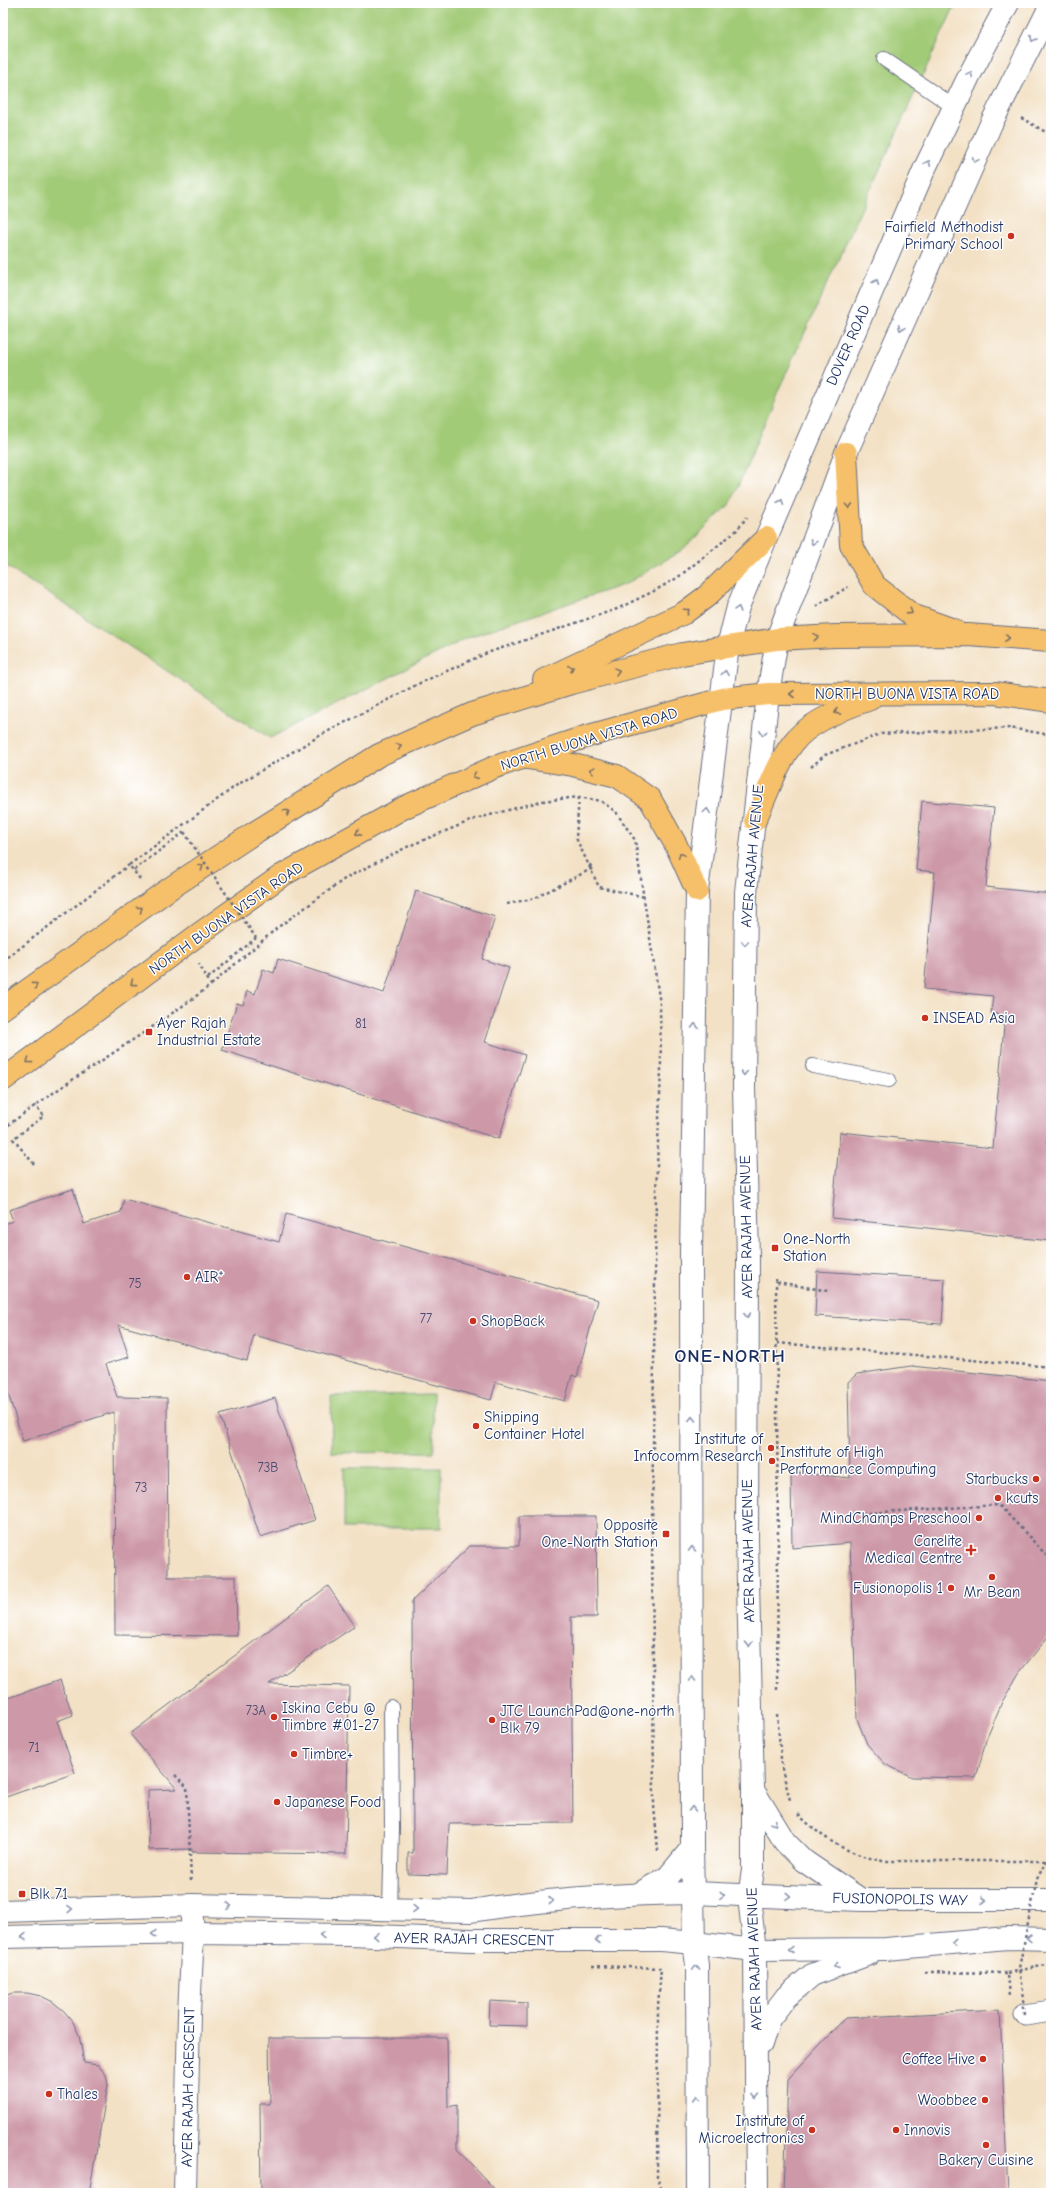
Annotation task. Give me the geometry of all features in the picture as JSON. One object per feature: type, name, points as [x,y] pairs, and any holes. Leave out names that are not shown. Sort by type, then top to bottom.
[{"type":"main road","points":[[846,453],[851,545],[874,585],[912,615],[968,635]]},
{"type":"main road","points":[[3,1008],[169,889],[254,832],[378,755],[472,714],[684,613],[707,596],[766,538]]},
{"type":"main road","points":[[472,714],[571,684],[674,656],[777,639],[835,636],[968,635],[1051,641]]},
{"type":"main road","name":"NORTH BUONA VISTA ROAD","points":[[3,1080],[191,940],[281,876],[405,807],[495,767],[588,736],[722,699],[768,694],[995,693],[1051,701]]},
{"type":"main road","points":[[755,820],[782,762],[794,741],[819,722],[840,710],[887,694]]},
{"type":"main road","points":[[524,757],[574,765],[617,776],[650,799],[676,845],[697,891]]},
{"type":"street","name":"DOVER ROAD","points":[[722,699],[728,646],[738,607],[766,538],[924,170],[954,107],[1008,3]]},
{"type":"street","points":[[768,694],[777,639],[846,453],[997,111],[1051,5]]},
{"type":"street","name":"AYER RAJAH AVENUE","points":[[757,2193],[755,1950],[749,1897],[754,1870],[747,1548],[748,1259],[744,1087],[746,892],[768,694]]},
{"type":"street","points":[[698,2193],[697,1965],[694,1943],[692,1848],[691,1254],[697,891],[722,699]]},
{"type":"street","points":[[753,1790],[785,1842],[804,1861],[861,1900]]},
{"type":"street","points":[[639,1894],[668,1877],[692,1848]]},
{"type":"street","name":"AYER RAJAH CRESCENT","points":[[3,1911],[190,1906],[471,1910],[513,1904],[639,1894],[694,1893],[749,1897]]},
{"type":"street","name":"FUSIONOPOLIS WAY","points":[[749,1897],[764,1895],[861,1900],[1051,1900]]},
{"type":"street","name":"AYER RAJAH CRESCENT","points":[[185,2193],[189,2013],[193,1934],[190,1906]]},
{"type":"street","name":"AYER RAJAH CRESCENT","points":[[3,1938],[193,1934],[351,1935],[471,1940],[661,1940],[755,1950]]},
{"type":"street","points":[[755,1950],[886,1949],[1007,1938],[1051,1939]]},
{"type":"street","points":[[756,2057],[769,2019],[786,1997],[812,1975],[886,1949]]},
{"type":"street","points":[[1017,2011],[1051,2012]]},
{"type":"lane","points":[[884,59],[954,107]]},
{"type":"lane","points":[[813,1066],[889,1080]]},
{"type":"lane","points":[[390,1908],[392,1828],[391,1707]]},
{"type":"path","points":[[1015,115],[1051,134]]},
{"type":"path","points":[[3,961],[237,784],[321,735],[420,683],[488,653],[617,609],[677,578],[689,567]]},
{"type":"path","points":[[810,610],[852,585]]},
{"type":"path","points":[[811,766],[830,753],[882,734],[1010,728],[1051,735]]},
{"type":"path","points":[[580,797],[576,838],[599,887],[645,897]]},
{"type":"path","points":[[3,1129],[35,1105],[121,1049],[211,985],[277,928],[346,878],[409,846],[475,819],[542,802],[580,797],[601,801],[616,812],[624,821],[635,840],[645,897],[660,1011],[661,1070],[656,1191],[652,1531],[654,1806],[658,1856]]},
{"type":"path","points":[[129,865],[134,870],[184,832],[256,938],[208,978],[211,985]]},
{"type":"path","points":[[507,904],[535,898],[593,868],[587,862]]},
{"type":"path","points":[[34,1164],[13,1139],[44,1116],[35,1105]]},
{"type":"path","points":[[777,1699],[776,1281],[828,1291]]},
{"type":"path","points":[[747,1338],[777,1343],[1051,1367]]},
{"type":"path","points":[[850,1514],[999,1504],[1051,1560]]},
{"type":"path","points":[[777,1707],[782,1769],[790,1802]]},
{"type":"path","points":[[175,1776],[187,1787],[191,1872]]},
{"type":"path","points":[[793,1809],[808,1824],[830,1841],[855,1855],[882,1861],[1051,1861]]},
{"type":"path","points":[[1017,2011],[1019,1968],[1037,1879],[1051,1852]]},
{"type":"path","points":[[918,1972],[1007,1973],[1051,1964]]},
{"type":"path","points":[[661,1968],[658,2006],[657,2177],[663,2193]]},
{"type":"path","points":[[1007,1973],[1017,2011]]},
{"type":"green space","points":[[3,3],[956,3],[778,391],[731,503],[682,550],[626,584],[469,637],[270,738],[3,564]]},
{"type":"green space","points":[[433,1394],[434,1452],[332,1453],[331,1396]]},
{"type":"green space","points":[[344,1468],[441,1468],[441,1528],[344,1528]]},
{"type":"building","points":[[922,801],[994,808],[986,887],[1051,894],[1051,1089],[1047,1143],[1051,1143],[1051,1241],[832,1218],[840,1132],[993,1148],[1005,1015],[991,1013],[993,996],[924,989],[935,872],[916,870]]},
{"type":"building","points":[[416,891],[495,917],[482,959],[509,968],[485,1042],[525,1055],[499,1139],[222,1050],[237,1003],[243,1005],[247,991],[255,994],[263,969],[274,973],[278,959],[384,993]]},
{"type":"building","points":[[73,1189],[84,1224],[121,1212],[124,1199],[279,1242],[286,1214],[598,1300],[577,1377],[572,1375],[565,1401],[496,1382],[491,1400],[254,1335],[247,1361],[118,1325],[129,1357],[106,1364],[117,1397],[167,1398],[168,1577],[236,1577],[237,1636],[115,1635],[114,1412],[23,1441],[3,1377],[3,1224],[13,1221],[9,1210]]},
{"type":"building","points":[[817,1271],[945,1279],[942,1324],[815,1316]]},
{"type":"building","name":"Fusionopolis 1","points":[[911,1366],[1051,1381],[1051,1633],[1019,1673],[1002,1702],[986,1740],[976,1778],[912,1777],[885,1764],[867,1744],[857,1719],[850,1543],[792,1548],[791,1472],[850,1478],[848,1382],[857,1374]]},
{"type":"building","points":[[275,1398],[315,1520],[260,1537],[220,1415]]},
{"type":"building","name":"JTC LaunchPad@one-north Blk 79","points":[[519,1516],[596,1516],[597,1617],[571,1617],[573,1823],[449,1824],[447,1875],[408,1874],[408,1853],[413,1853],[412,1601],[470,1546],[519,1546]]},
{"type":"building","points":[[328,1586],[355,1626],[269,1684],[349,1686],[346,1854],[192,1852],[192,1849],[149,1850],[148,1790],[177,1789],[130,1734]]},
{"type":"building","points":[[60,1680],[73,1715],[57,1721],[75,1773],[3,1798],[3,1700]]},
{"type":"building","name":"Thales","points":[[13,1993],[27,1993],[41,1996],[53,2002],[64,2011],[73,2022],[79,2035],[84,2063],[98,2065],[106,2075],[108,2085],[89,2193],[3,2193],[3,1996]]},
{"type":"building","points":[[490,2001],[527,2003],[527,2026],[489,2025]]},
{"type":"building","name":"Innovis","points":[[1000,2010],[1008,2193],[784,2193],[788,2079],[845,2018]]},
{"type":"building","points":[[269,2038],[447,2038],[448,2107],[457,2105],[457,2149],[498,2193],[261,2193],[260,2104],[270,2104]]},
{"type":"place","name":"Fairfield Methodist Primary School","points":[[1011,236]]},
{"type":"place","name":"INSEAD Asia","points":[[925,1018]]},
{"type":"place","name":"Ayer Rajah Industrial Estate","points":[[149,1032]]},
{"type":"place","name":"One-North Station","points":[[775,1248]]},
{"type":"place","name":"AIR⁺","points":[[187,1277]]},
{"type":"place","name":"ShopBack","points":[[473,1321]]},
{"type":"place","name":"Shipping Container Hotel","points":[[476,1426]]},
{"type":"place","name":"Institute of Infocomm Research","points":[[771,1448]]},
{"type":"place","name":"Institute of High Performance Computing","points":[[772,1461]]},
{"type":"place","name":"Starbucks","points":[[1036,1479]]},
{"type":"place","name":"kcuts","points":[[998,1498]]},
{"type":"place","name":"MindChamps Preschool","points":[[979,1518]]},
{"type":"place","name":"Opposite One-North Station","points":[[666,1534]]},
{"type":"place","name":"Carelite Medical Centre","points":[[971,1550]]},
{"type":"place","name":"Mr Bean","points":[[992,1577]]},
{"type":"place","name":"Fusionopolis 1","points":[[951,1588]]},
{"type":"place","name":"Iskina Cebu @ Timbre #01-27","points":[[274,1717]]},
{"type":"place","name":"JTC LaunchPad@one-north Blk 79","points":[[492,1720]]},
{"type":"place","name":"Timbre+","points":[[294,1754]]},
{"type":"place","name":"Japanese Food","points":[[277,1802]]},
{"type":"place","name":"Blk 71","points":[[22,1894]]},
{"type":"place","name":"Coffee Hive","points":[[983,2059]]},
{"type":"place","name":"Thales","points":[[49,2094]]},
{"type":"place","name":"Woobbee","points":[[985,2100]]},
{"type":"place","name":"Institute of Microelectronics","points":[[812,2130]]},
{"type":"place","name":"Innovis","points":[[896,2130]]},
{"type":"place","name":"Bakery Cuisine","points":[[986,2145]]},
{"type":"district","name":"ONE-NORTH","points":[[730,1355]]}]
